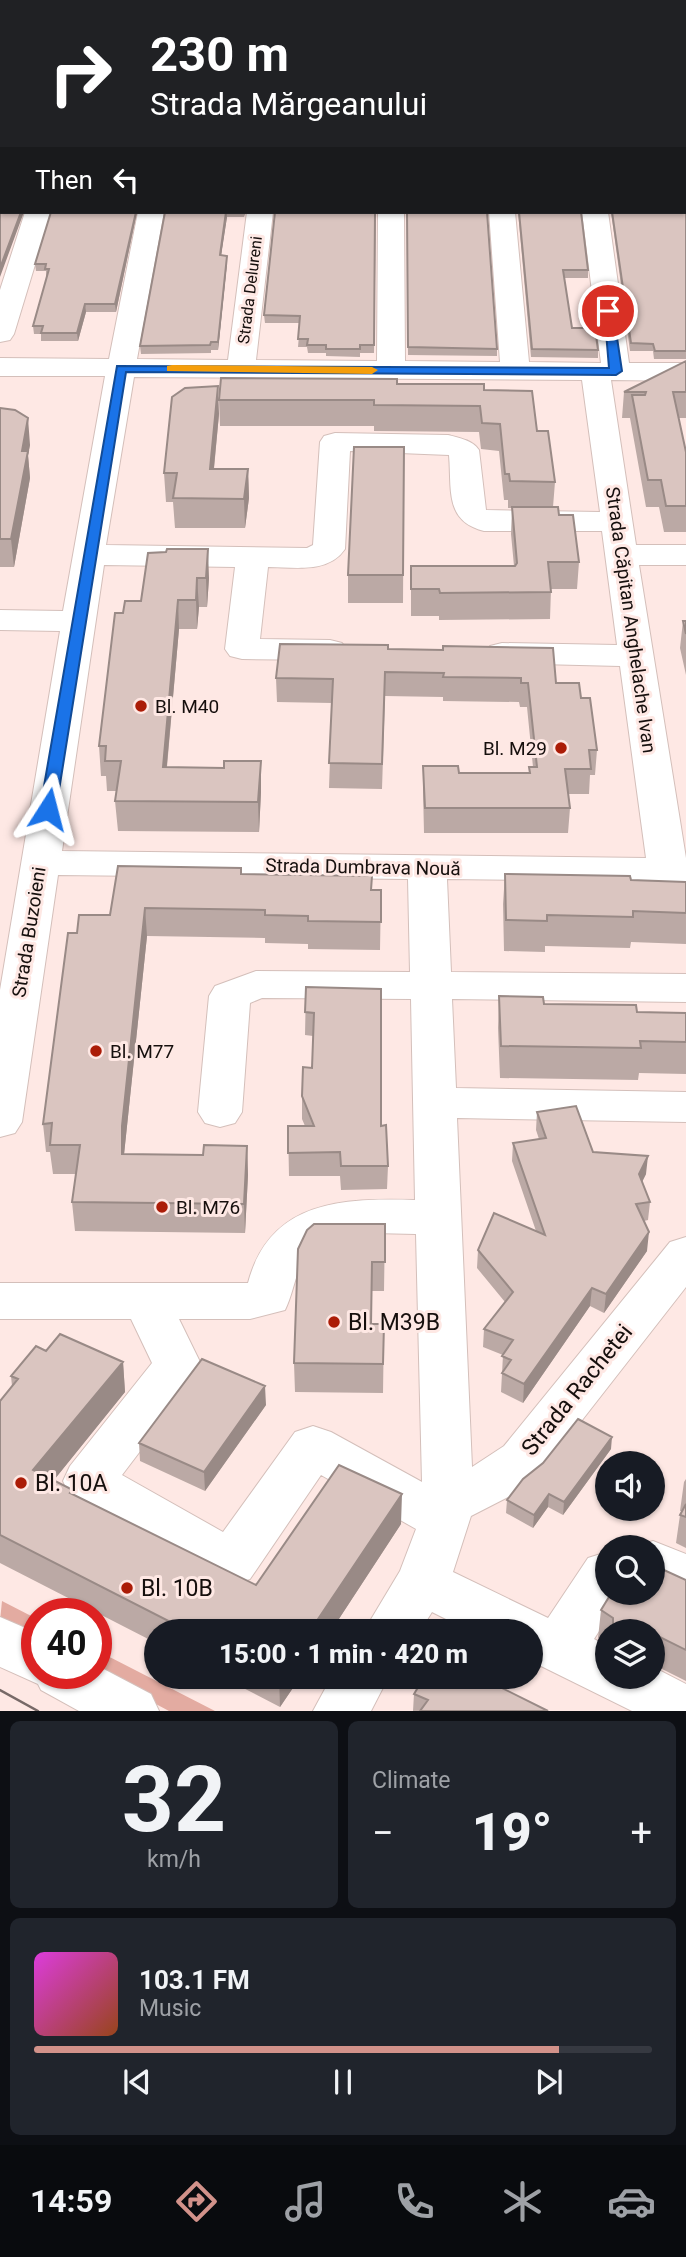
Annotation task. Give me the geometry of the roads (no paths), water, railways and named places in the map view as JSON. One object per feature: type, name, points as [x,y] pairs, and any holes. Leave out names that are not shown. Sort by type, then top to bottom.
[{"type":"street","points":[[0,334],[36,214]]},
{"type":"street","name":"Strada Buzoieni","points":[[0,1122],[14,932],[40,863],[119,378],[151,214]]},
{"type":"street","name":"Strada Delureni","points":[[241,369],[260,214]]},
{"type":"street","points":[[391,214],[391,370]]},
{"type":"street","points":[[502,214],[515,371]]},
{"type":"street","name":"Strada Căpitan Anghelache Ivan","points":[[595,214],[603,378],[617,522],[636,656],[677,870]]},
{"type":"street","points":[[0,367],[119,378],[603,378],[686,372]]},
{"type":"street","points":[[0,387],[241,369],[515,371],[603,378]]},
{"type":"street","points":[[89,555],[313,558],[329,549],[335,442],[448,444],[464,450],[469,509],[475,517],[484,521],[617,522]]},
{"type":"street","points":[[622,555],[686,555]]},
{"type":"street","points":[[253,558],[242,649],[358,651]]},
{"type":"street","points":[[0,620],[78,621]]},
{"type":"street","points":[[466,653],[636,656]]},
{"type":"street","name":"Strada Dumbrava Nouă","points":[[40,863],[677,870]]},
{"type":"street","points":[[399,1619],[422,1582],[440,1537],[446,1511],[427,868]]},
{"type":"street","points":[[220,1112],[230,996],[256,984],[686,988]]},
{"type":"street","points":[[435,1103],[686,1107]]},
{"type":"street","points":[[0,1301],[250,1301],[268,1297],[280,1259],[299,1237],[320,1225],[354,1217],[437,1218]]},
{"type":"street","name":"Strada Rachetei","points":[[446,1511],[522,1460],[686,1254]]},
{"type":"street","points":[[146,1301],[178,1366],[88,1481],[231,1563],[313,1446],[446,1511]]},
{"type":"street","points":[[665,1568],[686,1578]]},
{"type":"street","points":[[422,1582],[498,1619]]},
{"type":"street","points":[[543,1633],[595,1585]]},
{"type":"street","points":[[0,1640],[21,1651]]},
{"type":"street","points":[[543,1641],[595,1666]]},
{"type":"street","points":[[90,1689],[131,1711]]},
{"type":"street","points":[[341,1711],[354,1689]]},
{"type":"street","points":[[642,1689],[686,1711]]},
{"type":"tram line","points":[[0,1690],[38,1711]]},
{"type":"place","name":"Bl. M40","points":[[141,706]]},
{"type":"place","name":"Bl. M29","points":[[561,748]]},
{"type":"place","name":"Bl. M77","points":[[96,1051]]},
{"type":"place","name":"Bl. M76","points":[[162,1207]]},
{"type":"place","name":"Bl. M39B","points":[[334,1322]]},
{"type":"place","name":"Bl. 10A","points":[[21,1483]]},
{"type":"place","name":"Bl. 10B","points":[[127,1588]]}]
